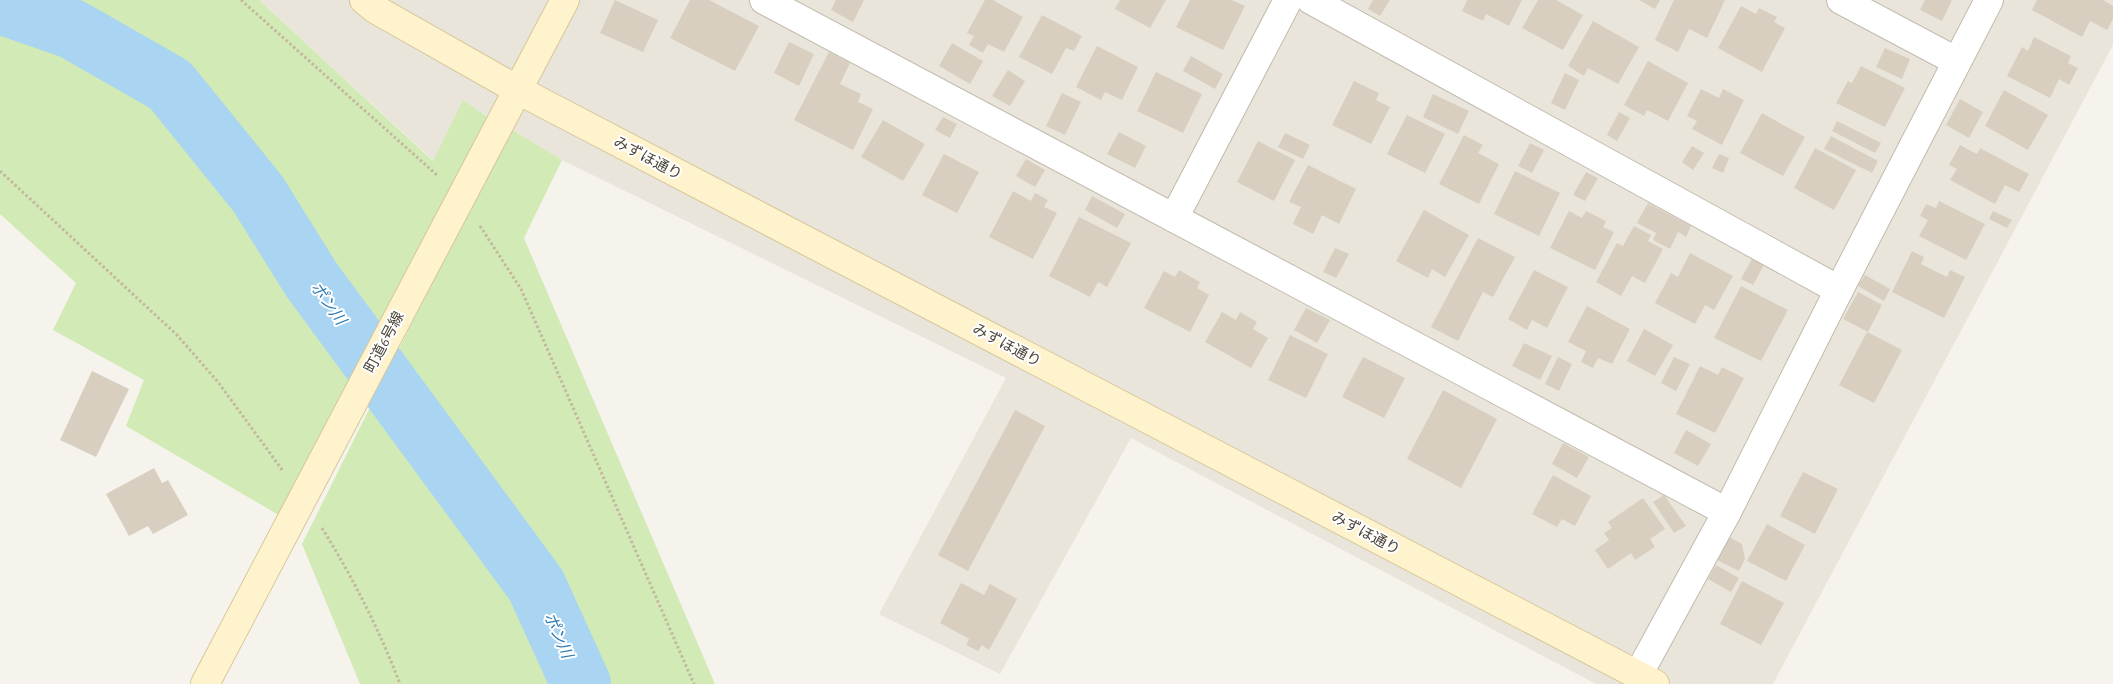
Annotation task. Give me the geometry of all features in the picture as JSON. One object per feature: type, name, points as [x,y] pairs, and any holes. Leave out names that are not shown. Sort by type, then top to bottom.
[{"type":"street","name":"みずほ通り","points":[[364,0],[375,9],[518,90],[1647,680]]},
{"type":"street","name":"町道6号線","points":[[205,684],[565,0]]},
{"type":"street","points":[[764,0],[1727,512]]},
{"type":"street","points":[[1174,218],[1288,0]]},
{"type":"street","points":[[1311,0],[1839,290]]},
{"type":"street","points":[[1841,0],[1956,61]]},
{"type":"street","points":[[1647,680],[1727,512],[1956,61],[1989,0]]},
{"type":"path","points":[[241,0],[455,208],[521,288],[694,684]]},
{"type":"path","points":[[0,171],[177,334],[307,487],[380,634],[400,684]]},
{"type":"shaded area","points":[[259,0],[2113,0],[2113,45],[1773,684],[1596,684],[1131,438],[1000,674],[879,614],[1006,378],[562,160],[463,101],[434,161]]},
{"type":"green space","points":[[0,0],[259,0],[433,161],[463,100],[500,125],[289,521],[126,426],[144,380],[53,330],[76,283],[0,214]]},
{"type":"green space","points":[[509,128],[562,160],[524,238],[715,684],[360,684],[302,544]]},
{"type":"building","points":[[615,0],[658,20],[643,52],[600,33]]},
{"type":"building","points":[[690,0],[709,0],[759,26],[735,71],[670,38]]},
{"type":"building","points":[[836,0],[864,0],[853,22],[831,10]]},
{"type":"building","points":[[985,0],[993,0],[1023,17],[1004,52],[988,44],[983,53],[969,45],[974,36],[967,33]]},
{"type":"building","points":[[1120,0],[1166,0],[1150,28],[1115,9]]},
{"type":"building","points":[[1190,0],[1232,0],[1245,6],[1223,50],[1176,27]]},
{"type":"building","points":[[1373,0],[1390,0],[1380,16],[1368,9]]},
{"type":"building","points":[[1467,0],[1522,0],[1509,26],[1486,14],[1483,21],[1462,11]]},
{"type":"building","points":[[1538,0],[1556,0],[1583,15],[1563,50],[1522,28]]},
{"type":"building","points":[[1639,0],[1660,0],[1655,9]]},
{"type":"building","points":[[1674,0],[1725,0],[1707,38],[1689,29],[1678,52],[1655,40]]},
{"type":"building","points":[[1925,0],[1952,0],[1942,21],[1920,10]]},
{"type":"building","points":[[2037,0],[2103,0],[2113,6],[2113,19],[2107,30],[2090,21],[2082,37],[2032,10]]},
{"type":"building","points":[[1741,6],[1756,14],[1759,8],[1777,17],[1774,22],[1785,28],[1762,72],[1718,48]]},
{"type":"building","points":[[1042,15],[1082,36],[1074,51],[1066,48],[1052,74],[1019,57]]},
{"type":"building","points":[[1593,21],[1639,47],[1618,84],[1588,68],[1584,76],[1568,66]]},
{"type":"building","points":[[2034,37],[2071,56],[2068,63],[2078,68],[2069,85],[2059,79],[2050,98],[2007,76],[2022,47],[2028,51]]},
{"type":"building","points":[[789,42],[814,54],[799,86],[774,73]]},
{"type":"building","points":[[952,43],[983,61],[970,84],[939,66]]},
{"type":"building","points":[[1097,46],[1138,67],[1122,100],[1105,92],[1101,100],[1076,87]]},
{"type":"building","points":[[1885,48],[1910,59],[1902,79],[1876,67]]},
{"type":"building","points":[[829,52],[850,63],[840,84],[861,94],[858,102],[873,109],[853,150],[794,120]]},
{"type":"building","points":[[1191,56],[1223,74],[1215,89],[1183,71]]},
{"type":"building","points":[[1648,61],[1688,83],[1668,121],[1647,110],[1644,116],[1624,105]]},
{"type":"building","points":[[1861,66],[1905,88],[1885,127],[1836,103],[1848,81],[1852,83]]},
{"type":"building","points":[[1008,70],[1025,81],[1010,106],[992,96]]},
{"type":"building","points":[[1156,72],[1202,94],[1183,133],[1137,111]]},
{"type":"building","points":[[1565,73],[1579,80],[1565,110],[1551,103]]},
{"type":"building","points":[[1354,81],[1379,93],[1376,100],[1390,107],[1371,144],[1332,125]]},
{"type":"building","points":[[1701,89],[1719,98],[1723,89],[1744,100],[1722,145],[1692,129],[1697,121],[1687,116]]},
{"type":"building","points":[[2004,90],[2048,115],[2028,150],[1985,126]]},
{"type":"building","points":[[1062,93],[1081,102],[1065,135],[1046,126]]},
{"type":"building","points":[[1433,94],[1469,111],[1458,134],[1423,117]]},
{"type":"building","points":[[1960,99],[1983,112],[1969,138],[1946,125]]},
{"type":"building","points":[[1619,112],[1630,118],[1617,141],[1607,135]]},
{"type":"building","points":[[1762,113],[1805,137],[1783,176],[1740,153]]},
{"type":"building","points":[[1407,115],[1445,134],[1425,173],[1387,154]]},
{"type":"building","points":[[943,117],[957,124],[950,138],[935,130]]},
{"type":"building","points":[[883,120],[925,144],[903,181],[861,157]]},
{"type":"building","points":[[1837,121],[1881,143],[1875,153],[1832,131]]},
{"type":"building","points":[[1119,132],[1146,146],[1135,168],[1107,154]]},
{"type":"building","points":[[1285,133],[1310,145],[1303,159],[1278,147]]},
{"type":"building","points":[[1464,135],[1483,145],[1478,153],[1499,164],[1479,204],[1439,184]]},
{"type":"building","points":[[1831,136],[1878,161],[1872,173],[1824,149]]},
{"type":"building","points":[[1258,141],[1295,160],[1274,201],[1237,182]]},
{"type":"building","points":[[1530,143],[1544,150],[1532,173],[1518,166]]},
{"type":"building","points":[[1960,145],[1977,154],[1980,148],[2029,174],[2019,192],[2005,185],[1995,204],[1950,180],[1957,169],[1949,165]]},
{"type":"building","points":[[1692,146],[1704,153],[1693,170],[1682,162]]},
{"type":"building","points":[[1815,148],[1856,170],[1834,210],[1794,188]]},
{"type":"building","points":[[944,154],[979,172],[957,213],[922,195]]},
{"type":"building","points":[[1719,154],[1729,158],[1723,173],[1712,168]]},
{"type":"building","points":[[1026,159],[1045,170],[1035,187],[1016,176]]},
{"type":"building","points":[[1308,165],[1356,189],[1339,224],[1322,215],[1313,234],[1293,224],[1301,207],[1289,202]]},
{"type":"building","points":[[1515,171],[1560,193],[1539,236],[1494,214]]},
{"type":"building","points":[[1586,172],[1598,178],[1585,201],[1573,195]]},
{"type":"building","points":[[1013,191],[1031,201],[1035,193],[1048,200],[1044,207],[1057,213],[1033,259],[989,237]]},
{"type":"building","points":[[1092,196],[1125,214],[1117,228],[1085,210]]},
{"type":"building","points":[[1939,201],[1985,224],[1966,260],[1919,236],[1928,220],[1920,216],[1926,204],[1936,208]]},
{"type":"building","points":[[1648,203],[1691,226],[1686,237],[1678,232],[1670,249],[1653,240],[1656,233],[1637,223]]},
{"type":"building","points":[[1424,210],[1469,235],[1445,277],[1432,269],[1428,278],[1396,261]]},
{"type":"building","points":[[1569,211],[1582,218],[1586,211],[1606,221],[1603,227],[1614,232],[1595,270],[1550,248]]},
{"type":"building","points":[[1993,211],[2012,220],[2007,228],[1989,219]]},
{"type":"building","points":[[1079,217],[1131,243],[1107,287],[1098,282],[1090,297],[1049,276]]},
{"type":"building","points":[[1634,226],[1651,235],[1648,241],[1663,249],[1645,283],[1632,276],[1621,296],[1596,282],[1617,243],[1623,246]]},
{"type":"building","points":[[1478,238],[1515,257],[1493,297],[1483,292],[1458,341],[1431,327]]},
{"type":"building","points":[[1335,248],[1349,254],[1336,278],[1323,272]]},
{"type":"building","points":[[1912,251],[1924,257],[1921,264],[1947,277],[1950,270],[1965,277],[1944,318],[1892,292]]},
{"type":"building","points":[[1690,253],[1733,276],[1714,310],[1705,305],[1695,324],[1655,303],[1671,273],[1678,277]]},
{"type":"building","points":[[1752,259],[1764,265],[1753,285],[1741,279]]},
{"type":"building","points":[[1179,270],[1200,282],[1197,288],[1209,295],[1190,332],[1144,308],[1164,271],[1175,277]]},
{"type":"building","points":[[1534,270],[1568,287],[1547,328],[1532,320],[1527,330],[1508,319]]},
{"type":"building","points":[[1865,275],[1890,289],[1884,301],[1858,286]]},
{"type":"building","points":[[1741,286],[1788,310],[1761,361],[1714,338]]},
{"type":"building","points":[[1858,292],[1882,305],[1868,332],[1843,319]]},
{"type":"building","points":[[1587,306],[1630,329],[1612,364],[1598,358],[1593,368],[1581,362],[1586,351],[1568,342]]},
{"type":"building","points":[[1306,308],[1330,320],[1317,343],[1294,330]]},
{"type":"building","points":[[1222,312],[1236,320],[1240,312],[1257,322],[1253,329],[1268,338],[1251,368],[1205,342]]},
{"type":"building","points":[[1644,329],[1673,345],[1655,376],[1627,361]]},
{"type":"building","points":[[1867,332],[1902,350],[1874,403],[1839,385]]},
{"type":"building","points":[[1290,335],[1328,354],[1306,398],[1268,380]]},
{"type":"building","points":[[1524,343],[1552,356],[1540,380],[1512,366]]},
{"type":"building","points":[[1363,357],[1405,378],[1384,418],[1342,397]]},
{"type":"building","points":[[1558,357],[1572,364],[1559,391],[1545,384]]},
{"type":"building","points":[[1674,357],[1690,364],[1676,391],[1661,383]]},
{"type":"building","points":[[1700,366],[1718,375],[1722,367],[1744,378],[1715,433],[1676,414]]},
{"type":"building","points":[[92,371],[129,389],[96,457],[60,440]]},
{"type":"building","points":[[1443,390],[1497,419],[1461,488],[1407,459]]},
{"type":"building","points":[[1015,410],[1045,426],[968,571],[938,555]]},
{"type":"building","points":[[1686,430],[1711,444],[1698,466],[1674,453]]},
{"type":"building","points":[[1563,443],[1589,457],[1577,478],[1552,464]]},
{"type":"building","points":[[154,468],[162,483],[168,480],[188,515],[153,534],[148,526],[129,536],[106,494]]},
{"type":"building","points":[[1803,472],[1838,489],[1815,534],[1780,516]]},
{"type":"building","points":[[1553,475],[1591,496],[1575,526],[1562,519],[1557,527],[1532,514]]},
{"type":"building","points":[[1664,495],[1686,526],[1674,533],[1653,502]]},
{"type":"building","points":[[1643,498],[1665,529],[1650,539],[1655,547],[1635,560],[1631,553],[1608,569],[1595,550],[1609,540],[1604,533],[1612,528],[1608,522]]},
{"type":"building","points":[[1767,524],[1805,545],[1786,581],[1747,561]]},
{"type":"building","points":[[1729,537],[1742,544],[1745,559],[1739,571],[1717,560]]},
{"type":"building","points":[[1716,565],[1739,578],[1731,592],[1708,579]]},
{"type":"building","points":[[1742,581],[1784,603],[1761,645],[1720,624]]},
{"type":"building","points":[[961,583],[984,595],[990,584],[1017,599],[989,650],[982,645],[978,651],[966,645],[969,639],[940,623]]},
{"type":"waterway","name":"ポン川","points":[[0,4],[72,29],[170,85],[258,194],[311,279],[536,585],[581,684]]}]
